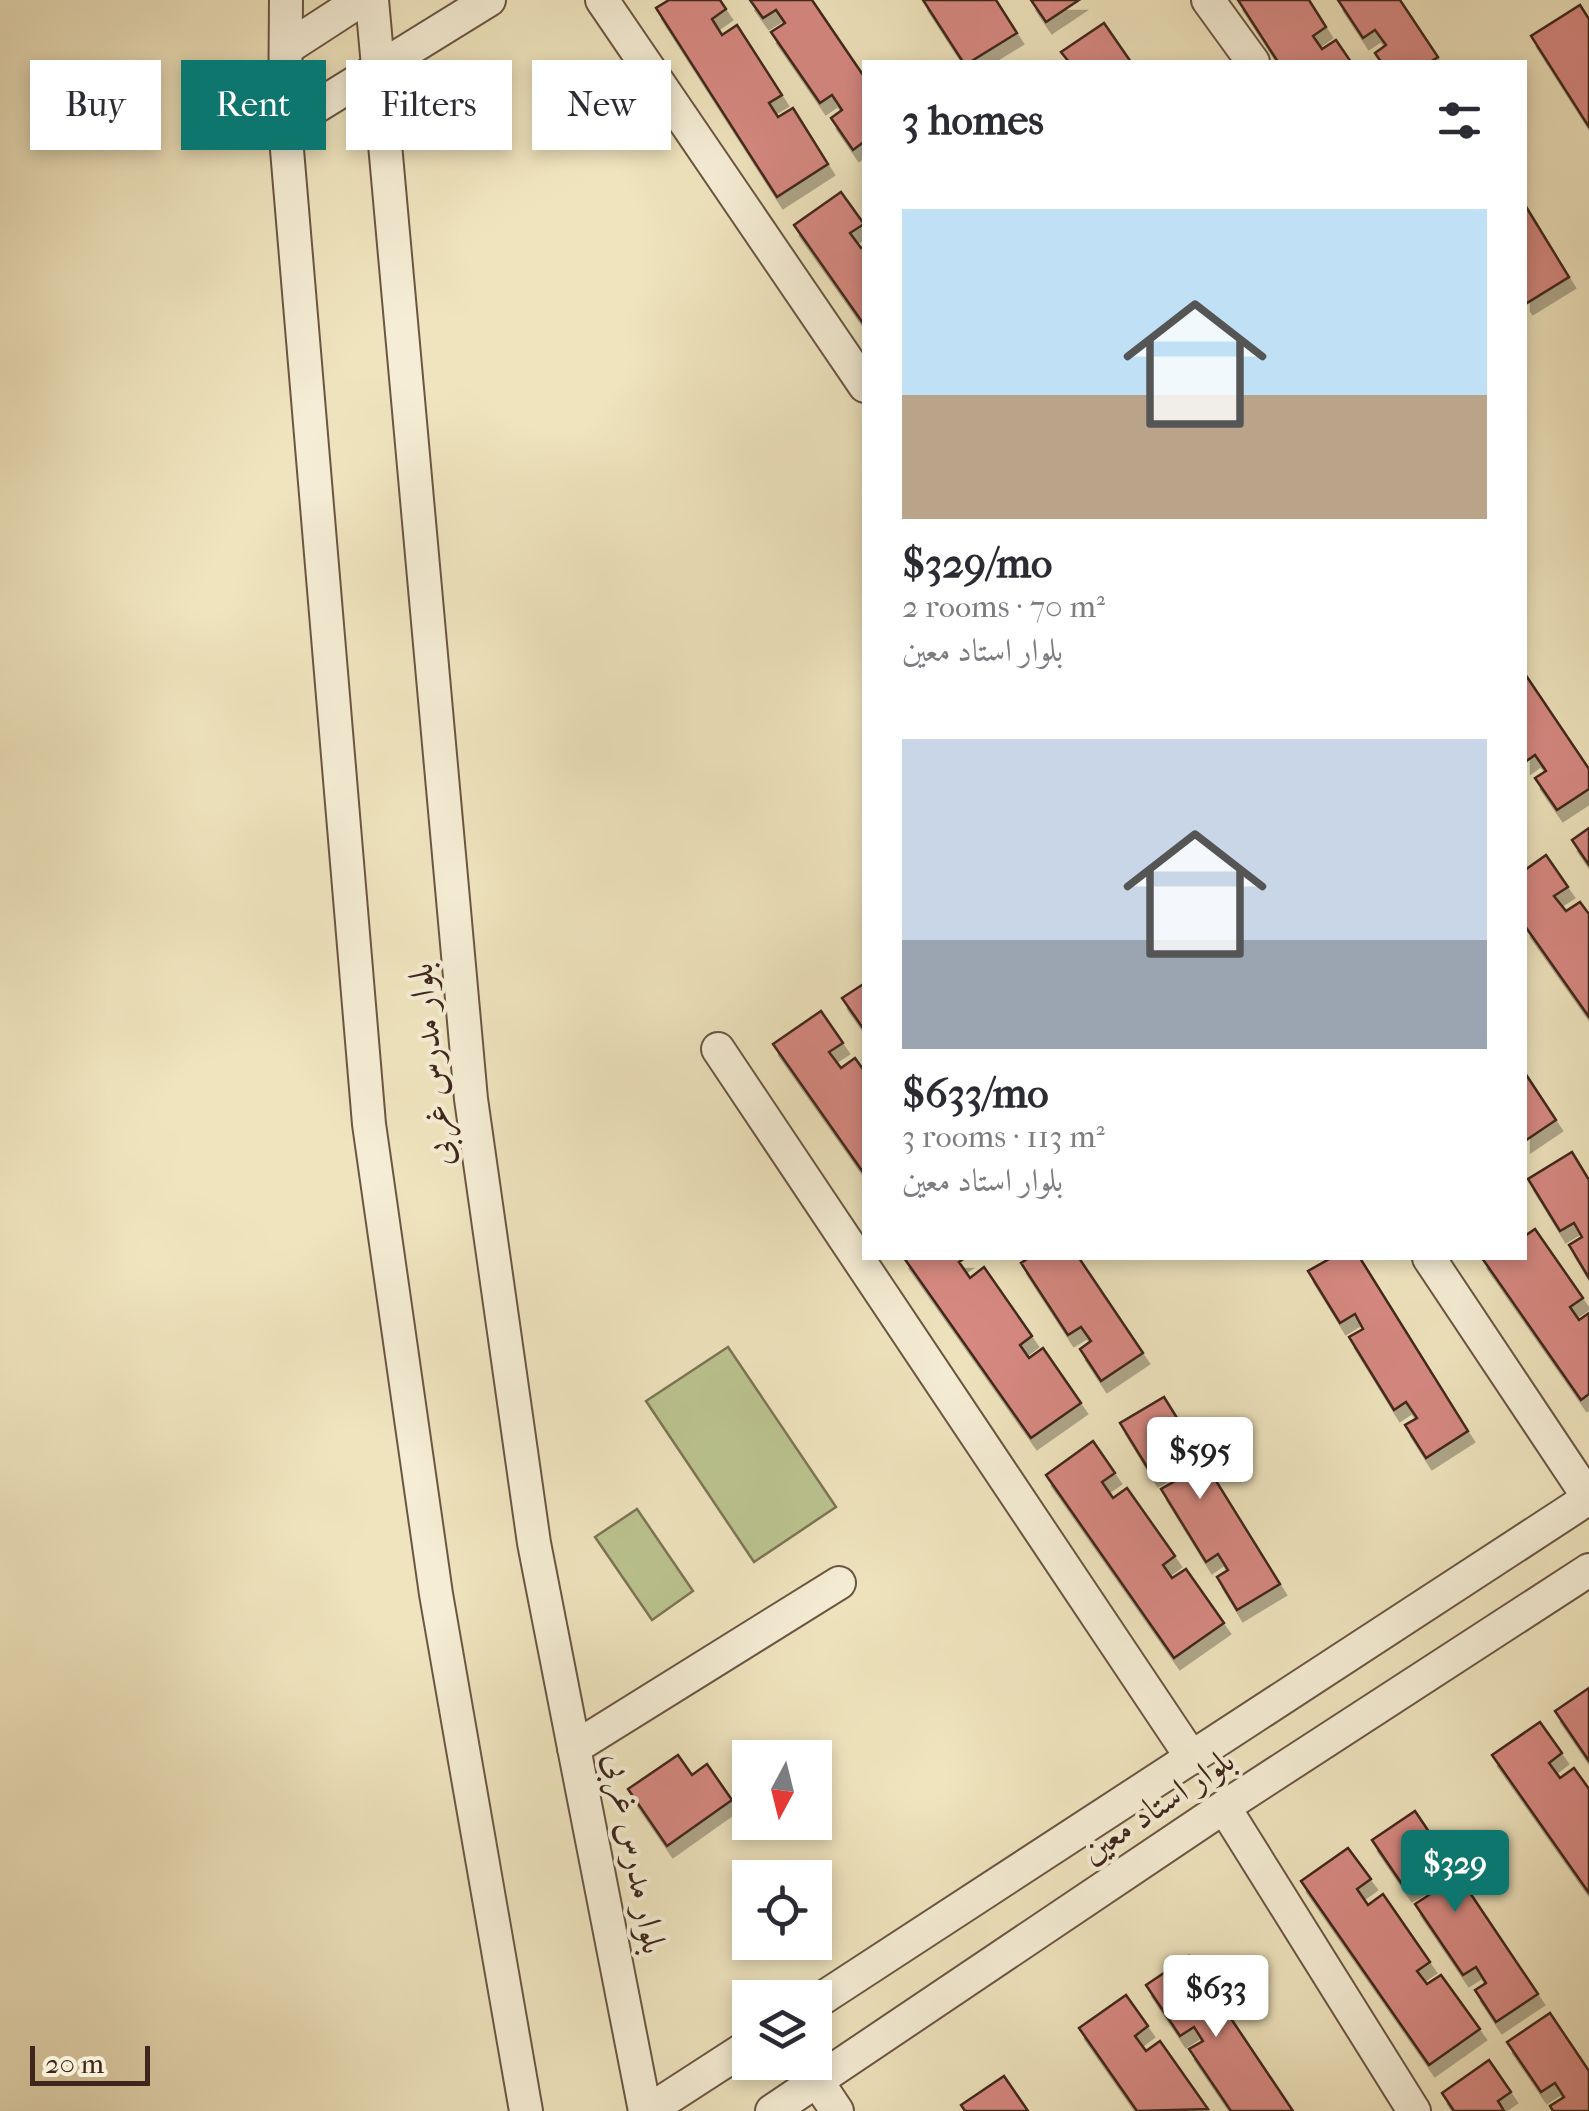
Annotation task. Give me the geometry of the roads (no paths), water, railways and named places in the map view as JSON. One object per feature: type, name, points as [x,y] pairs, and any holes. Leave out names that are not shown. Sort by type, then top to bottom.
[{"type":"street","name":"بلوار مدرس غربی","points":[[286,0],[287,60]]},
{"type":"street","points":[[287,48],[361,0]]},
{"type":"street","name":"بلوار مدرس غربی","points":[[372,0],[377,60]]},
{"type":"street","points":[[391,60],[489,0]]},
{"type":"street","points":[[602,0],[862,382]]},
{"type":"street","points":[[1208,0],[1252,60]]},
{"type":"street","name":"بلوار مدرس غربی","points":[[286,150],[368,1124],[436,1594],[526,2111]]},
{"type":"street","name":"بلوار مدرس غربی","points":[[385,150],[472,1099],[534,1543],[647,2111]]},
{"type":"street","points":[[718,1049],[1192,1758]]},
{"type":"street","points":[[1430,1260],[1589,1498]]},
{"type":"street","name":"بلوار استاد معین","points":[[832,1992],[1589,1498]]},
{"type":"street","name":"بلوار استاد معین","points":[[772,2111],[1224,1807],[1589,1570]]},
{"type":"street","points":[[574,1748],[838,1583]]},
{"type":"street","points":[[1224,1807],[1414,2111]]},
{"type":"street","points":[[647,2111],[732,2057]]},
{"type":"street","points":[[817,2081],[837,2111]]}]
